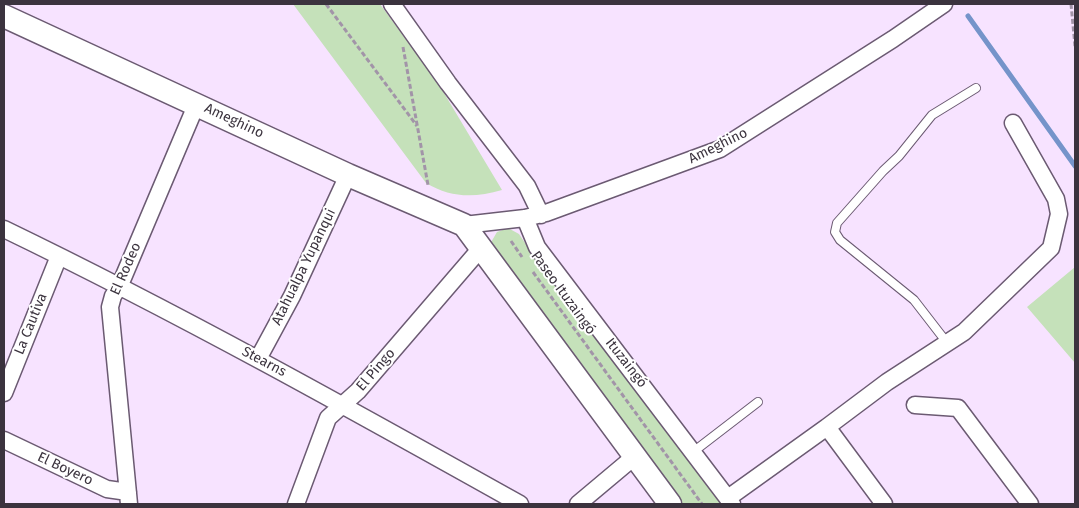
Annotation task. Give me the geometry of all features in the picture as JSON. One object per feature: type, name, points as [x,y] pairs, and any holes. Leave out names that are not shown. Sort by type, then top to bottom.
[{"type":"street","name":"Ituzaingó","points":[[392,4],[448,83],[527,186],[537,247],[730,501]]},
{"type":"street","name":"Ameghino","points":[[4,16],[197,103],[348,175],[464,225],[533,216],[567,207],[720,149],[893,39],[944,4]]},
{"type":"street","name":"El Rodeo","points":[[129,498],[110,307],[113,296],[120,286],[197,103]]},
{"type":"street","points":[[730,501],[887,382],[964,332],[1052,248],[1059,214],[1056,199],[1013,123]]},
{"type":"street","name":"Atahualpa Yupanqui","points":[[258,359],[292,296],[348,175]]},
{"type":"street","points":[[464,225],[670,504]]},
{"type":"street","name":"Stearns","points":[[4,229],[120,286],[258,359],[520,504]]},
{"type":"street","name":"El Pingo","points":[[296,504],[328,418],[358,391],[481,248]]},
{"type":"street","name":"La Cautiva","points":[[4,393],[59,256]]},
{"type":"street","points":[[915,405],[958,408],[1030,504]]},
{"type":"street","points":[[827,427],[884,504]]},
{"type":"street","name":"El Boyero","points":[[4,440],[129,498]]},
{"type":"street","points":[[578,504],[634,457]]},
{"type":"lane","points":[[948,344],[914,300],[840,240],[835,232],[837,223],[883,171],[899,156],[932,115],[976,88]]},
{"type":"lane","points":[[693,452],[758,402]]},
{"type":"path","points":[[326,4],[417,126]]},
{"type":"path","points":[[1071,4],[1075,46]]},
{"type":"path","points":[[401,37],[428,184]]},
{"type":"path","name":"Paseo Ituzaingó","points":[[511,241],[702,504]]},
{"type":"green space","points":[[293,4],[380,4],[438,83],[502,190],[463,195],[444,192],[426,183]]},
{"type":"green space","points":[[508,228],[519,234],[542,268],[723,504],[683,504],[500,262],[490,244],[497,232]]},
{"type":"green space","points":[[1075,267],[1075,363],[1027,307]]},
{"type":"waterway","points":[[968,16],[1075,166]]}]
